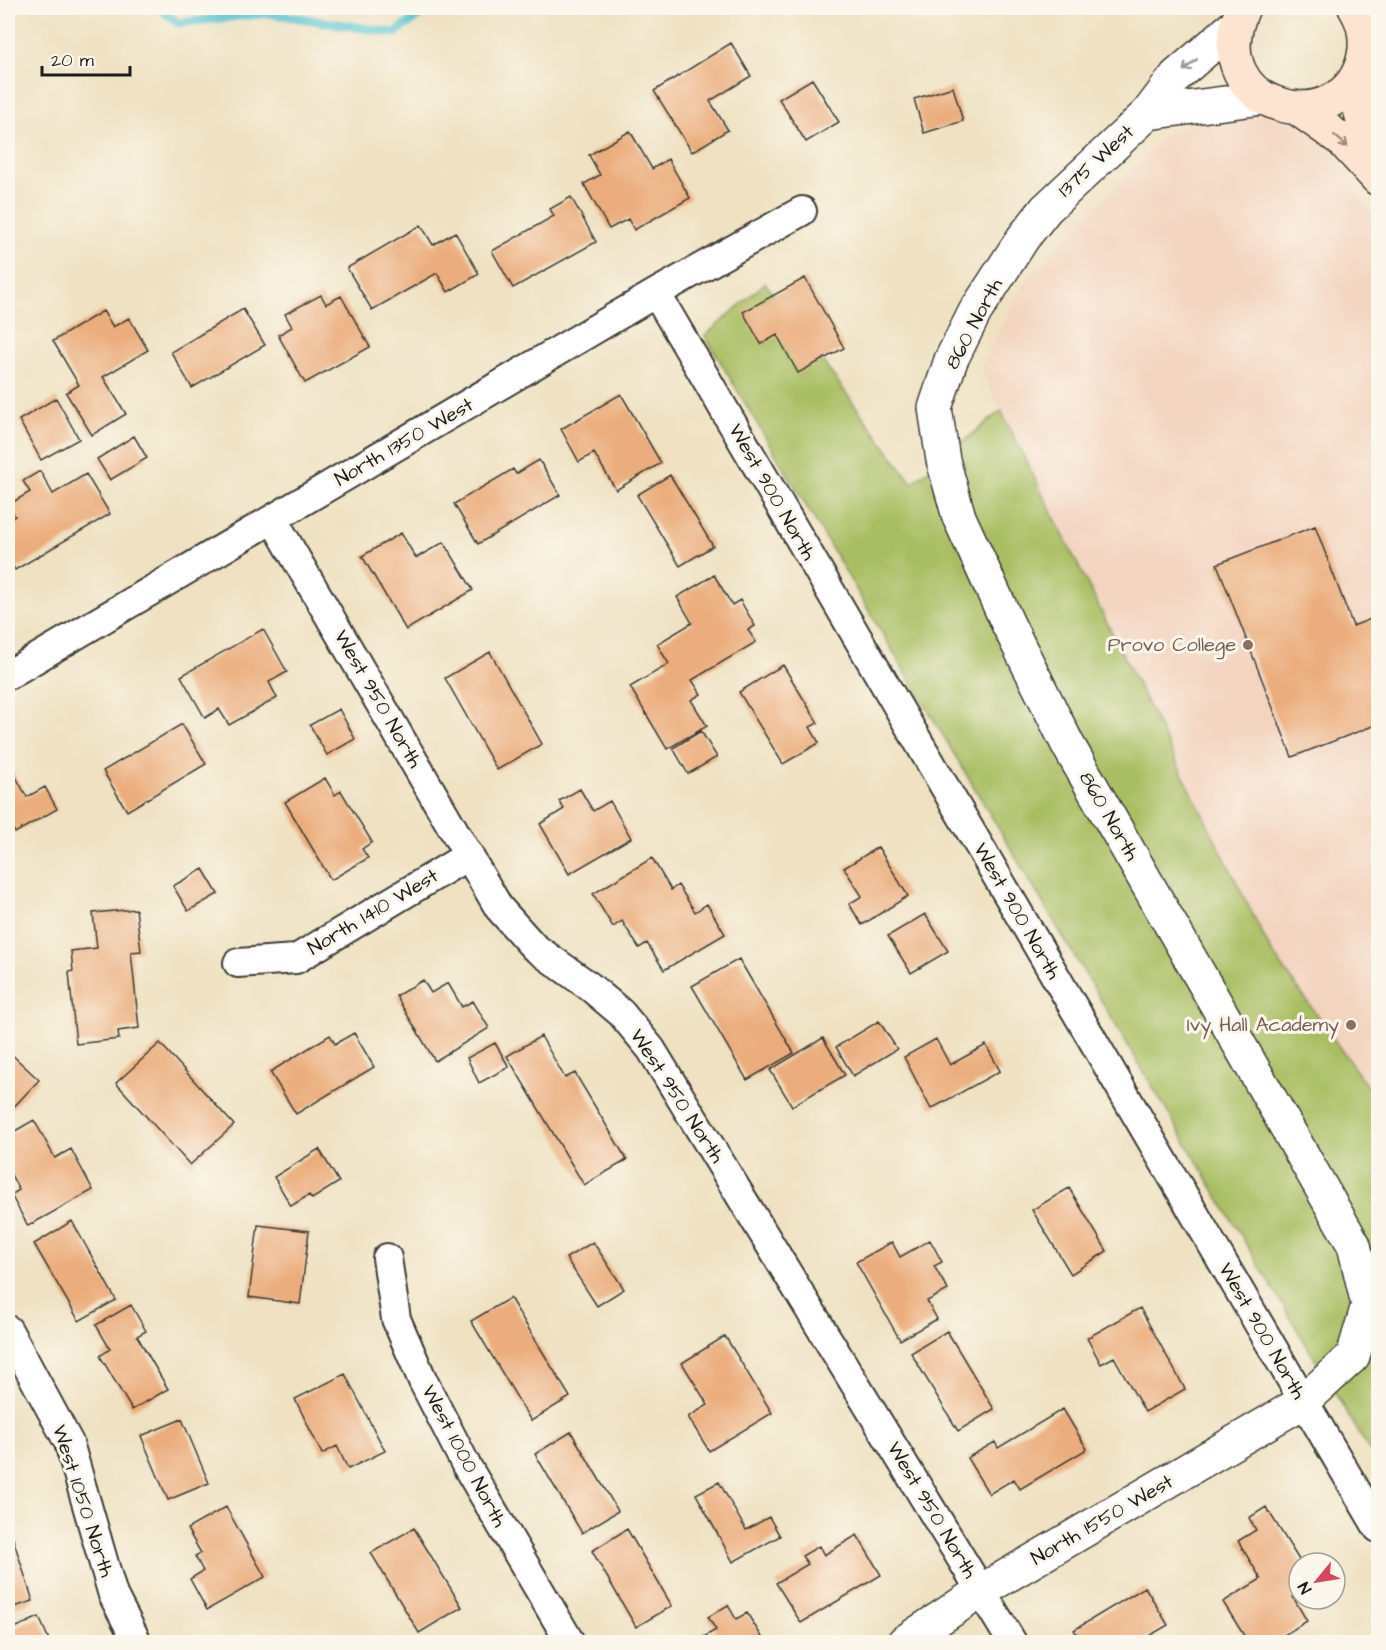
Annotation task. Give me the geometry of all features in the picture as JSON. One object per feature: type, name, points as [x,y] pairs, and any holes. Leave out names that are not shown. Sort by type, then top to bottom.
[{"type":"main road","points":[[1238,17],[1233,47],[1237,67],[1248,84],[1262,98],[1279,106],[1298,109],[1329,102],[1353,82],[1362,66],[1366,47],[1364,28],[1355,8]]},
{"type":"main road","points":[[1353,82],[1365,128],[1378,156]]},
{"type":"main road","points":[[1298,109],[1342,140],[1378,179]]},
{"type":"street","name":"1375 West","points":[[1046,209],[1148,113],[1176,76],[1238,17]]},
{"type":"street","name":"1375 West","points":[[1148,113],[1262,98]]},
{"type":"street","name":"860 North","points":[[1046,209],[1023,238],[975,312],[951,360],[935,408],[944,460],[959,517],[1008,624],[1068,745],[1354,1245],[1368,1305],[1353,1356],[1303,1402]]},
{"type":"street","name":"North 1350 West","points":[[8,675],[656,293],[802,211]]},
{"type":"street","name":"West 900 North","points":[[656,293],[1378,1528]]},
{"type":"street","name":"West 950 North","points":[[273,519],[499,908],[534,947],[589,986],[621,1013],[651,1049],[1012,1642]]},
{"type":"street","name":"North 1410 West","points":[[238,963],[296,958],[468,855]]},
{"type":"street","name":"West 1000 North","points":[[387,1258],[396,1319],[423,1381],[466,1465],[570,1642]]},
{"type":"street","name":"West 1050 North","points":[[8,1330],[69,1443],[113,1595],[137,1642]]},
{"type":"street","name":"North 1550 West","points":[[904,1642],[981,1591],[1303,1402]]},
{"type":"shaded area","name":"Provo College","points":[[1215,111],[1279,113],[1322,133],[1378,225],[1378,1102],[1270,949],[980,368],[1024,283],[1166,134]]},
{"type":"green space","points":[[765,283],[912,483],[1001,411],[1270,949],[1378,1102],[1378,1465],[705,336]]},
{"type":"building","points":[[731,43],[751,76],[710,101],[728,130],[692,152],[654,91]]},
{"type":"building","points":[[812,79],[839,122],[806,142],[779,99]]},
{"type":"building","points":[[953,87],[963,121],[924,133],[914,99]]},
{"type":"building","points":[[630,131],[652,169],[668,159],[690,198],[634,230],[628,219],[609,229],[584,184],[600,175],[589,155]]},
{"type":"building","points":[[571,197],[596,242],[513,288],[492,251],[554,216],[550,209]]},
{"type":"building","points":[[421,225],[433,245],[455,232],[479,274],[448,292],[437,273],[372,310],[347,268]]},
{"type":"building","points":[[805,278],[844,348],[798,373],[777,335],[761,344],[743,312]]},
{"type":"building","points":[[321,295],[326,304],[341,296],[370,347],[305,383],[278,335],[292,327],[285,314]]},
{"type":"building","points":[[243,309],[265,345],[192,388],[171,352]]},
{"type":"building","points":[[103,311],[113,327],[129,318],[148,350],[103,377],[126,414],[92,435],[66,393],[79,385],[53,341]]},
{"type":"building","points":[[621,394],[661,463],[616,490],[594,453],[579,462],[561,429]]},
{"type":"building","points":[[56,398],[79,439],[41,460],[19,420]]},
{"type":"building","points":[[134,436],[147,458],[110,480],[97,459]]},
{"type":"building","points":[[539,460],[560,495],[478,544],[454,504],[513,469],[516,474]]},
{"type":"building","points":[[40,471],[53,494],[86,474],[110,514],[15,570],[8,557],[8,521],[15,516],[8,505],[30,492],[23,481]]},
{"type":"building","points":[[670,475],[713,546],[680,566],[637,495]]},
{"type":"building","points":[[1315,526],[1353,626],[1378,616],[1378,724],[1292,757],[1217,564]]},
{"type":"building","points":[[401,533],[416,558],[444,542],[473,590],[406,630],[362,556]]},
{"type":"building","points":[[714,575],[732,605],[740,600],[755,626],[748,630],[756,642],[692,680],[701,694],[691,700],[707,726],[667,749],[630,687],[669,664],[657,644],[692,623],[677,597]]},
{"type":"building","points":[[263,629],[287,672],[269,682],[277,698],[229,725],[219,709],[205,718],[181,676]]},
{"type":"building","points":[[490,652],[542,744],[497,770],[445,678]]},
{"type":"building","points":[[783,665],[818,723],[810,727],[819,743],[783,764],[739,692]]},
{"type":"building","points":[[339,709],[355,739],[327,755],[310,725]]},
{"type":"building","points":[[182,724],[206,764],[127,811],[103,771]]},
{"type":"building","points":[[701,731],[717,757],[688,774],[673,748]]},
{"type":"building","points":[[10,766],[27,797],[45,787],[57,809],[15,833],[8,818],[8,768]]},
{"type":"building","points":[[325,778],[335,795],[341,791],[372,842],[362,849],[368,858],[331,880],[285,802]]},
{"type":"building","points":[[580,789],[593,811],[610,801],[631,838],[569,874],[540,824],[564,809],[559,801]]},
{"type":"building","points":[[878,847],[908,896],[862,925],[849,904],[862,896],[844,868]]},
{"type":"building","points":[[652,858],[671,890],[678,885],[695,912],[707,904],[725,934],[664,970],[647,943],[639,948],[622,921],[613,927],[593,894]]},
{"type":"building","points":[[203,869],[218,894],[188,911],[173,886]]},
{"type":"building","points":[[136,909],[141,951],[131,952],[139,1028],[118,1031],[119,1039],[76,1044],[69,972],[73,971],[71,951],[97,948],[93,913]]},
{"type":"building","points":[[925,914],[948,951],[911,973],[888,936]]},
{"type":"building","points":[[739,959],[794,1053],[747,1080],[692,986]]},
{"type":"building","points":[[423,980],[431,993],[448,983],[462,1007],[473,1001],[489,1028],[435,1061],[396,996]]},
{"type":"building","points":[[879,1021],[897,1049],[853,1076],[836,1047]]},
{"type":"building","points":[[354,1033],[374,1067],[296,1114],[270,1072],[330,1035],[335,1044]]},
{"type":"building","points":[[541,1036],[565,1078],[575,1073],[627,1160],[584,1185],[507,1056]]},
{"type":"building","points":[[823,1038],[845,1075],[792,1106],[770,1070]]},
{"type":"building","points":[[936,1039],[950,1065],[986,1045],[1000,1071],[931,1109],[904,1057]]},
{"type":"building","points":[[160,1043],[234,1125],[190,1165],[116,1083]]},
{"type":"building","points":[[495,1043],[509,1067],[479,1083],[467,1058]]},
{"type":"building","points":[[8,1051],[39,1080],[8,1113]]},
{"type":"building","points":[[34,1120],[55,1158],[71,1149],[93,1190],[28,1226],[11,1195],[19,1190],[8,1169],[8,1135]]},
{"type":"building","points":[[319,1149],[339,1182],[312,1199],[309,1195],[291,1206],[274,1177]]},
{"type":"building","points":[[1069,1188],[1107,1251],[1071,1274],[1032,1210]]},
{"type":"building","points":[[72,1221],[116,1300],[79,1321],[34,1244]]},
{"type":"building","points":[[258,1225],[309,1231],[300,1304],[249,1297]]},
{"type":"building","points":[[930,1240],[942,1262],[934,1266],[948,1290],[927,1301],[937,1319],[900,1340],[856,1262],[892,1242],[900,1257]]},
{"type":"building","points":[[593,1242],[624,1289],[597,1306],[566,1258]]},
{"type":"building","points":[[510,1298],[570,1397],[531,1421],[471,1321]]},
{"type":"building","points":[[131,1305],[146,1331],[137,1336],[168,1389],[132,1410],[100,1356],[110,1349],[96,1325]]},
{"type":"building","points":[[1140,1308],[1185,1389],[1145,1412],[1114,1357],[1101,1364],[1087,1338]]},
{"type":"building","points":[[947,1331],[994,1409],[958,1431],[911,1353]]},
{"type":"building","points":[[725,1336],[772,1413],[709,1451],[688,1417],[708,1405],[682,1363]]},
{"type":"building","points":[[345,1374],[385,1451],[348,1469],[337,1446],[322,1454],[295,1399]]},
{"type":"building","points":[[1063,1409],[1087,1449],[1020,1489],[1014,1479],[989,1494],[967,1458],[995,1442],[998,1448]]},
{"type":"building","points":[[182,1419],[209,1483],[168,1500],[141,1436]]},
{"type":"building","points":[[571,1432],[618,1511],[582,1533],[535,1454]]},
{"type":"building","points":[[719,1482],[746,1530],[769,1517],[780,1536],[733,1562],[696,1494]]},
{"type":"building","points":[[226,1507],[265,1577],[207,1610],[190,1579],[203,1571],[195,1556],[201,1553],[187,1529]]},
{"type":"building","points":[[1266,1507],[1294,1551],[1287,1551],[1287,1611],[1301,1611],[1307,1621],[1273,1642],[1248,1642],[1223,1602],[1261,1579],[1238,1541],[1256,1530],[1249,1518]]},
{"type":"building","points":[[8,1523],[33,1601],[8,1609]]},
{"type":"building","points":[[414,1528],[462,1607],[419,1633],[371,1553]]},
{"type":"building","points":[[627,1529],[672,1606],[636,1627],[592,1551]]},
{"type":"building","points":[[857,1535],[881,1575],[801,1623],[776,1583],[808,1564],[802,1556],[819,1546],[824,1555]]},
{"type":"building","points":[[1145,1587],[1168,1625],[1139,1642],[1082,1642],[1074,1630]]},
{"type":"building","points":[[728,1605],[736,1619],[747,1613],[765,1642],[695,1642],[716,1630],[708,1617]]},
{"type":"building","points":[[39,1617],[50,1642],[8,1642],[8,1631]]},
{"type":"waterway","points":[[160,8],[178,23],[267,13],[395,33],[430,8]]},
{"type":"place","name":"Provo College","points":[[1248,645]]},
{"type":"place","name":"Ivy Hall Academy","points":[[1351,1025]]}]
